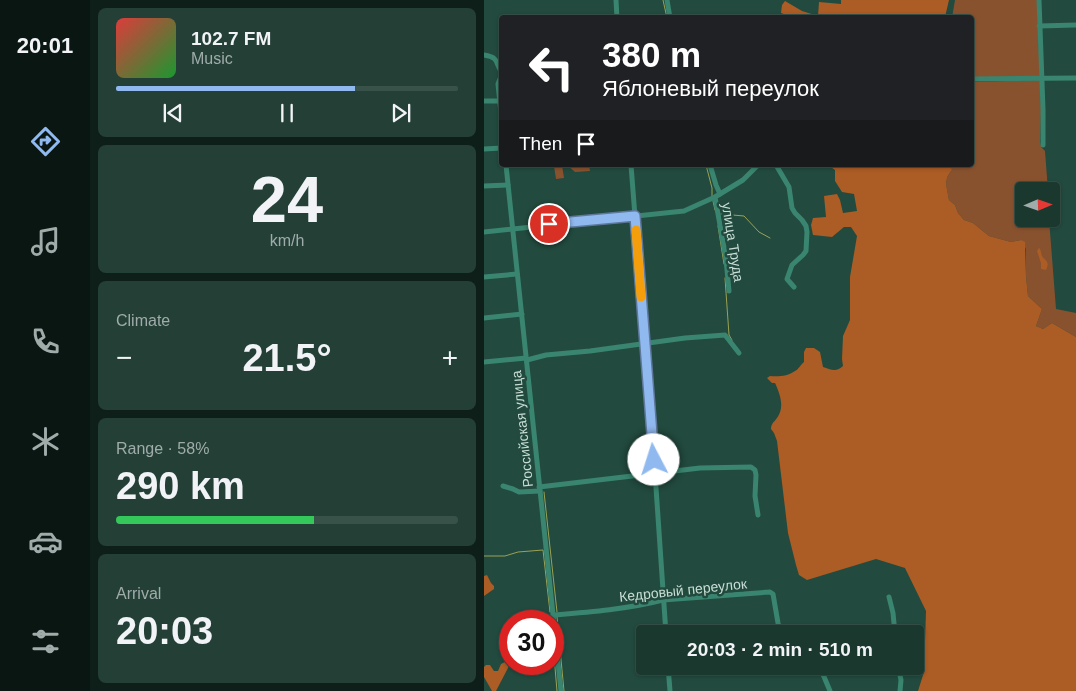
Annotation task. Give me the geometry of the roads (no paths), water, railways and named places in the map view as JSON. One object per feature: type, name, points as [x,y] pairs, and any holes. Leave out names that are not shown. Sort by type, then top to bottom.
[{"type":"street","points":[[667,0],[670,15]]},
{"type":"street","points":[[1039,0],[1043,145]]},
{"type":"street","points":[[616,1],[617,15]]},
{"type":"street","points":[[1039,26],[1076,25]]},
{"type":"street","points":[[484,55],[492,57],[497,61],[499,70]]},
{"type":"street","points":[[484,100],[499,101],[499,78]]},
{"type":"street","points":[[974,79],[1076,78]]},
{"type":"street","points":[[484,149],[499,148]]},
{"type":"street","name":"Российская улица","points":[[506,167],[552,610]]},
{"type":"street","points":[[631,167],[665,625]]},
{"type":"street","name":"улица Труда","points":[[711,167],[716,185],[729,291]]},
{"type":"street","points":[[484,232],[684,211],[717,196],[743,180],[756,167]]},
{"type":"street","points":[[777,167],[789,187],[792,208],[795,214],[802,220],[808,232],[806,251],[792,266],[787,279],[794,288]]},
{"type":"street","points":[[484,186],[508,185]]},
{"type":"street","points":[[484,277],[517,274]]},
{"type":"street","points":[[484,318],[522,314]]},
{"type":"street","points":[[484,362],[526,359],[685,338],[725,335],[739,353]]},
{"type":"street","points":[[503,486],[519,492],[700,468],[751,467],[755,470],[756,475],[754,496],[758,515]]},
{"type":"street","name":"Кедровый переулок","points":[[564,614],[650,604],[664,600],[770,592],[773,594],[779,625]]},
{"type":"street","points":[[889,597],[894,625]]},
{"type":"street","name":"Российская улица","points":[[559,675],[561,691]]},
{"type":"street","points":[[669,675],[670,691]]},
{"type":"street","points":[[823,675],[830,691]]},
{"type":"street","points":[[900,691],[902,680],[901,675]]},
{"type":"waterway","points":[[663,0],[666,15]]},
{"type":"waterway","points":[[707,167],[712,196]]},
{"type":"waterway","points":[[713,201],[715,210]]},
{"type":"waterway","points":[[721,214],[744,216],[759,232],[770,238]]},
{"type":"waterway","points":[[718,226],[724,264]]},
{"type":"waterway","points":[[725,278],[729,335],[732,340]]},
{"type":"waterway","points":[[544,492],[557,610]]},
{"type":"waterway","points":[[484,556],[505,556],[518,552],[543,550],[550,610]]},
{"type":"waterway","points":[[556,675],[557,691]]},
{"type":"waterway","points":[[562,675],[564,691]]}]
